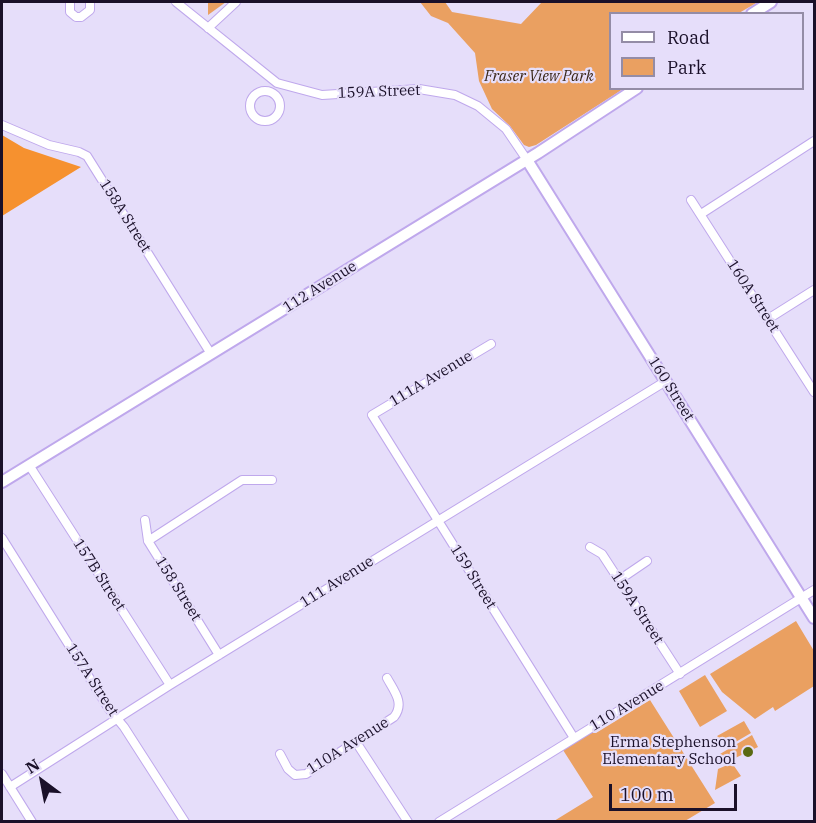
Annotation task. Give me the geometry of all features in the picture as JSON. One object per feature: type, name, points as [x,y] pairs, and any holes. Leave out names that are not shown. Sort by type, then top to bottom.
[{"type":"street","points":[[70,2],[70,12],[76,17],[81,17],[90,10],[90,2]]},
{"type":"street","name":"159A Street","points":[[176,2],[277,83],[322,94],[419,89],[455,95],[478,106],[506,129],[527,160]]},
{"type":"street","points":[[208,28],[237,2]]},
{"type":"street","points":[[755,12],[771,2]]},
{"type":"street","points":[[270,92],[277,83]]},
{"type":"street","name":"112 Avenue","points":[[2,482],[527,160],[634,90]]},
{"type":"street","name":"158A Street","points":[[2,125],[49,145],[87,156],[211,354]]},
{"type":"street","points":[[700,214],[814,141]]},
{"type":"street","name":"160 Street","points":[[527,160],[814,618]]},
{"type":"street","name":"160A Street","points":[[692,200],[814,393]]},
{"type":"street","points":[[768,319],[814,290]]},
{"type":"street","name":"111A Avenue","points":[[372,415],[491,344]]},
{"type":"street","name":"111 Avenue","points":[[10,787],[170,685],[666,381]]},
{"type":"street","name":"159 Street","points":[[372,415],[574,738]]},
{"type":"street","name":"157B Street","points":[[29,465],[170,685]]},
{"type":"street","points":[[148,541],[242,480],[272,480]]},
{"type":"street","name":"158 Street","points":[[145,520],[148,541],[219,655]]},
{"type":"street","name":"157A Street","points":[[2,538],[116,719],[124,727],[185,822]]},
{"type":"street","name":"159A Street","points":[[590,547],[602,554],[680,674]]},
{"type":"street","points":[[619,580],[647,561]]},
{"type":"street","name":"110 Avenue","points":[[439,822],[814,590]]},
{"type":"street","name":"110A Avenue","points":[[280,754],[288,769],[295,776],[306,774],[394,717],[399,711],[400,702],[387,678]]},
{"type":"street","points":[[356,742],[408,822]]},
{"type":"street","points":[[2,774],[32,822]]},
{"type":"green space","points":[[208,2],[226,2],[208,15]]},
{"type":"green space","name":"Fraser View Park","points":[[420,2],[445,2],[452,12],[521,24],[542,2],[758,2],[741,12],[609,12],[609,90],[621,90],[536,145],[529,147],[524,145],[510,126],[492,109],[479,81],[475,53],[448,23],[431,16]]},
{"type":"green space","points":[[796,621],[814,651],[814,686],[775,711],[773,707],[755,719],[722,692],[710,674]]},
{"type":"green space","points":[[705,675],[727,711],[700,727],[679,691]]},
{"type":"green space","points":[[650,700],[715,803],[685,821],[554,821],[593,797],[563,750]]},
{"type":"green space","points":[[744,721],[751,733],[727,747],[717,736]]},
{"type":"green space","points":[[752,735],[758,747],[725,763],[720,754]]},
{"type":"green space","points":[[732,763],[741,776],[715,790],[718,769]]},
{"type":"shaded area","points":[[2,135],[24,148],[81,167],[2,216]]},
{"type":"place","name":"Erma Stephenson Elementary School","points":[[748,752]]}]
